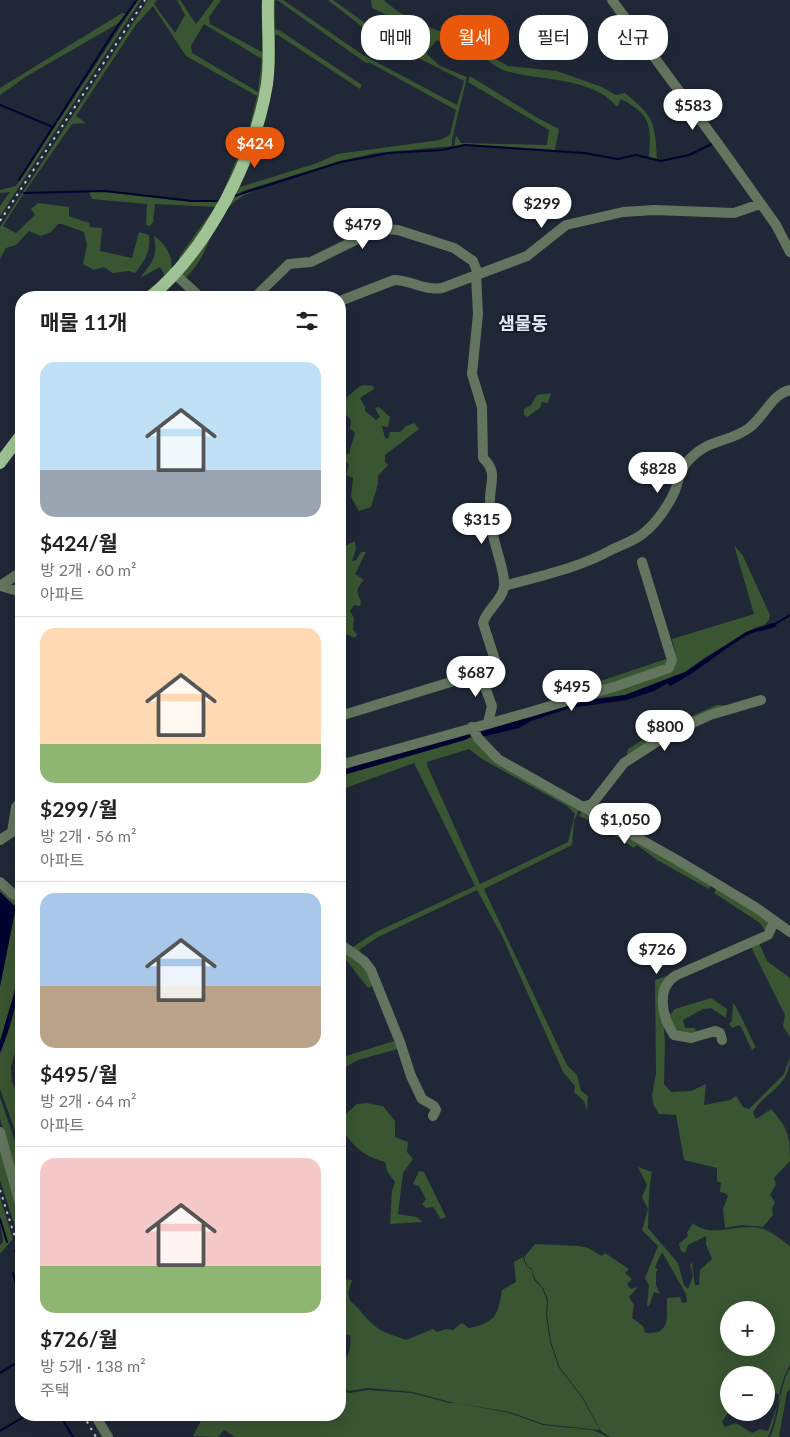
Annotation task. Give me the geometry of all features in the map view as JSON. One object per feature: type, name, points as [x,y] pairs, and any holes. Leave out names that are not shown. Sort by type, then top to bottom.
[{"type":"main road","points":[[157,291],[175,274],[222,208],[235,182],[258,118],[268,66],[268,0]]},
{"type":"main road","points":[[0,463],[15,443]]},
{"type":"street","points":[[612,0],[760,204],[790,252]]},
{"type":"street","points":[[346,299],[394,280],[403,280],[427,289],[435,289],[527,256],[566,225],[623,212],[654,210],[734,214],[760,204]]},
{"type":"street","points":[[261,291],[289,264],[311,262],[372,232],[384,229],[398,230],[454,248],[473,261],[477,274],[478,314],[472,374],[482,407],[483,458],[492,468],[494,474],[490,499],[492,530],[504,586],[500,596],[484,618],[483,623],[496,663],[480,673],[346,714]]},
{"type":"street","points":[[175,274],[193,291]]},
{"type":"street","points":[[504,586],[547,575],[604,556],[637,538],[646,531],[659,515],[674,493],[680,472],[696,453],[711,443],[743,432],[757,422],[778,396],[790,390]]},
{"type":"street","points":[[346,764],[475,733],[488,722],[617,686],[669,668],[672,660],[642,562]]},
{"type":"street","points":[[1,586],[15,576]]},
{"type":"street","points":[[1,586],[15,590]]},
{"type":"street","points":[[480,673],[492,706],[488,722]]},
{"type":"street","points":[[583,807],[592,804],[630,758],[668,735],[710,715],[761,700]]},
{"type":"street","points":[[475,733],[498,759],[678,860],[755,907],[790,932]]},
{"type":"street","points":[[0,840],[12,832],[15,813]]},
{"type":"street","points":[[0,882],[15,895]]},
{"type":"street","points":[[722,1040],[720,1034],[715,1031],[690,1038],[674,1035],[669,1026],[662,998],[665,986],[678,975],[768,935],[774,922]]},
{"type":"street","points":[[346,948],[364,961],[371,970],[400,1042],[411,1076],[422,1099],[434,1106],[436,1110],[433,1116]]},
{"type":"street","points":[[0,1132],[15,1186]]},
{"type":"street","points":[[99,1421],[108,1437]]},
{"type":"green space","points":[[138,0],[141,0],[0,216],[0,206],[10,192],[0,193],[0,190],[16,186]]},
{"type":"green space","points":[[148,0],[157,0],[154,4],[175,33],[185,15],[177,0],[180,0],[196,24],[214,0],[221,0],[209,17],[210,24],[262,52],[262,10],[265,67],[253,122],[226,194],[180,261],[179,257],[215,207],[155,204],[153,222],[150,226],[146,225],[147,204],[92,199],[89,192],[105,192],[192,202],[219,202],[249,129],[257,96],[186,56],[153,6],[135,26],[76,116],[86,123],[72,124],[3,226],[16,233],[35,215],[31,209],[38,203],[69,207],[69,216],[89,223],[90,227],[102,228],[100,251],[132,258],[139,232],[149,235],[148,251],[142,264],[135,273],[129,271],[113,273],[104,267],[94,270],[83,264],[87,245],[84,232],[62,224],[58,224],[51,232],[41,236],[29,231],[16,245],[6,248],[0,259],[0,227]],"holes":[[[204,24],[262,59],[258,92],[192,53],[191,46]]]},
{"type":"green space","points":[[272,0],[277,0],[275,1],[275,29],[362,85],[360,89],[278,35],[275,35],[275,64],[271,92],[240,187],[317,163],[337,154],[440,140],[450,135],[456,110],[362,60],[372,60],[457,105],[464,81],[422,60],[430,60],[430,57],[440,66],[467,77],[452,146],[376,153],[340,161],[243,191],[234,197],[261,188],[239,198],[225,211],[199,261],[184,279],[180,272],[220,217],[236,187],[263,115],[272,69]]},
{"type":"green space","points":[[277,0],[283,0],[361,54],[361,59]]},
{"type":"green space","points":[[328,0],[333,0],[361,20],[361,26]]},
{"type":"green space","points":[[371,0],[384,0],[405,15],[386,15],[372,8]]},
{"type":"green space","points":[[122,13],[127,14],[119,23],[27,76],[0,95],[0,88]]},
{"type":"green space","points":[[430,28],[440,31],[440,41],[437,40],[430,48]]},
{"type":"green space","points":[[487,60],[498,60],[508,66],[557,71],[602,87],[616,95],[625,93],[642,108],[651,121],[654,128],[657,159],[649,157],[650,136],[644,116],[621,99],[618,106],[616,106],[594,90],[580,85],[519,74],[497,67]]},
{"type":"green space","points":[[470,76],[559,129],[555,150],[465,144],[454,146],[456,135],[461,143],[547,145],[549,130],[468,82]]},
{"type":"green space","points":[[154,236],[168,251],[172,266],[171,272],[150,291],[147,291],[165,276],[160,267],[140,278],[153,258],[155,249]]},
{"type":"green space","points":[[360,386],[373,386],[374,389],[360,398],[365,411],[376,420],[380,417],[375,408],[379,407],[390,417],[388,427],[382,426],[385,438],[388,439],[390,432],[400,432],[406,426],[414,423],[419,429],[385,455],[385,462],[388,465],[378,476],[378,484],[371,507],[359,511],[351,497],[353,478],[346,475],[349,465],[346,462],[346,454],[350,453],[355,433],[350,429],[351,421],[346,416],[346,398]]},
{"type":"green space","points":[[551,393],[548,403],[542,402],[540,408],[527,417],[524,415],[524,409],[531,405],[537,395]]},
{"type":"green space","points":[[355,541],[356,549],[352,561],[356,560],[361,552],[366,552],[355,574],[364,580],[359,586],[358,591],[361,602],[360,606],[354,605],[350,611],[354,618],[353,630],[357,634],[355,638],[346,634],[346,546]]},
{"type":"green space","points":[[734,545],[743,556],[770,615],[769,620],[764,625],[754,628],[704,658],[685,672],[625,695],[594,699],[476,733],[477,729],[671,670],[677,660],[672,639],[754,614]]},
{"type":"green space","points":[[669,659],[668,666],[575,694],[574,690]]},
{"type":"green space","points":[[717,705],[733,705],[626,758],[628,749],[655,732]]},
{"type":"green space","points":[[471,737],[479,746],[579,810],[574,821],[572,845],[484,889],[567,1065],[577,1075],[581,1091],[588,1096],[587,1111],[584,1101],[574,1092],[575,1086],[563,1072],[503,938],[477,890],[378,937],[359,950],[371,967],[346,947],[346,943],[351,948],[376,932],[475,886],[414,763],[346,788],[346,774]],"holes":[[[469,749],[482,759],[567,806],[575,814],[568,842],[480,884],[427,762]]]},
{"type":"green space","points":[[581,812],[712,884],[709,889],[657,860],[637,845],[634,848],[597,824],[579,816]]},
{"type":"green space","points":[[0,884],[15,896],[15,989],[0,1041],[0,986],[13,906],[0,892]]},
{"type":"green space","points":[[717,888],[758,913],[769,923],[767,934],[760,923],[714,893]]},
{"type":"green space","points":[[759,943],[767,961],[790,978],[790,1037],[783,1026],[785,1015],[751,947]]},
{"type":"green space","points":[[346,951],[361,962],[374,985],[368,988],[346,960]]},
{"type":"green space","points":[[676,973],[662,1002],[665,1042],[664,1084],[671,1092],[691,1091],[706,1084],[704,1105],[730,1100],[736,1096],[743,1107],[749,1109],[784,1074],[790,1057],[786,1076],[763,1099],[753,1113],[756,1119],[771,1109],[787,1132],[789,1145],[790,1161],[774,1178],[776,1184],[770,1195],[775,1202],[772,1208],[773,1215],[763,1227],[742,1225],[725,1228],[723,1209],[728,1196],[720,1192],[721,1183],[717,1181],[717,1168],[684,1160],[676,1115],[659,1114],[653,1104],[652,1095],[656,1074],[655,980]]},
{"type":"green space","points":[[711,998],[727,1009],[726,1018],[711,1008],[703,1009],[683,1020],[685,1028],[695,1028],[696,1031],[686,1035],[680,1034],[674,1027],[670,1015],[675,1009]]},
{"type":"green space","points":[[15,1002],[15,1053],[11,1067],[12,1082],[15,1088],[15,1130],[0,1089],[0,1053]]},
{"type":"green space","points":[[733,1003],[756,1047],[752,1050],[741,1027],[739,1025],[732,1028],[729,1024],[732,1021]]},
{"type":"green space","points":[[397,1040],[398,1049],[358,1060],[346,1067],[346,1056]]},
{"type":"green space","points":[[0,1097],[15,1141],[15,1171],[0,1119]]},
{"type":"green space","points":[[366,1103],[383,1106],[395,1121],[395,1137],[408,1142],[407,1152],[413,1159],[403,1173],[398,1214],[416,1217],[423,1222],[390,1224],[392,1191],[395,1182],[387,1171],[385,1162],[359,1150],[346,1135],[346,1114],[357,1104]]},
{"type":"green space","points":[[0,1146],[15,1200],[15,1227],[0,1180]]},
{"type":"green space","points":[[638,1167],[652,1172],[648,1228],[678,1263],[684,1285],[688,1289],[693,1276],[690,1264],[692,1263],[695,1285],[699,1285],[700,1270],[712,1259],[706,1244],[706,1236],[688,1245],[685,1253],[681,1251],[679,1244],[688,1236],[687,1233],[693,1223],[709,1230],[745,1227],[763,1229],[790,1246],[790,1365],[780,1395],[775,1393],[775,1366],[720,1366],[720,1421],[723,1421],[725,1427],[736,1423],[752,1433],[760,1429],[768,1431],[771,1421],[774,1421],[768,1437],[610,1437],[601,1431],[582,1396],[560,1368],[551,1342],[547,1315],[548,1300],[543,1288],[535,1279],[532,1269],[527,1266],[524,1257],[535,1244],[588,1248],[602,1256],[605,1253],[629,1269],[625,1273],[632,1279],[627,1284],[631,1289],[638,1287],[629,1297],[634,1305],[632,1318],[643,1326],[645,1333],[654,1333],[664,1328],[667,1318],[667,1298],[680,1297],[682,1303],[687,1302],[686,1294],[662,1252],[655,1267],[658,1270],[656,1272],[656,1285],[660,1294],[654,1292],[649,1306],[647,1306],[649,1285],[645,1278],[658,1246],[642,1230],[648,1209],[642,1197],[647,1185]]},
{"type":"green space","points":[[419,1171],[424,1172],[446,1217],[441,1219],[433,1207],[426,1208],[422,1204],[426,1199],[419,1186],[413,1184]]},
{"type":"green space","points":[[0,1197],[13,1239],[0,1254],[0,1245],[3,1242],[0,1220],[8,1242],[0,1217]]},
{"type":"green space","points":[[523,1257],[526,1266],[532,1270],[534,1280],[542,1288],[547,1301],[546,1315],[550,1342],[559,1368],[581,1396],[600,1430],[543,1424],[510,1412],[450,1402],[413,1392],[368,1388],[349,1391],[346,1390],[346,1358],[351,1343],[350,1335],[346,1335],[346,1280],[352,1280],[348,1293],[350,1301],[371,1323],[388,1334],[406,1340],[433,1329],[437,1332],[446,1329],[453,1330],[462,1323],[469,1328],[490,1320],[497,1311],[502,1290],[516,1282],[514,1262]]},
{"type":"green space","points":[[790,1368],[790,1390],[787,1392],[779,1437],[770,1437],[776,1420],[786,1375]]},
{"type":"green space","points":[[368,1390],[412,1393],[449,1403],[510,1413],[543,1425],[593,1430],[608,1437],[235,1437],[224,1430],[218,1437],[193,1436],[201,1421],[346,1421],[346,1392],[349,1393]]},
{"type":"water","points":[[773,623],[777,626],[746,636],[670,686],[668,683],[654,691],[627,700],[570,708],[531,721],[519,728],[481,737],[476,733],[581,701],[625,695],[685,672],[746,632]]},
{"type":"water","points":[[470,734],[471,737],[346,774],[346,770],[362,763]]},
{"type":"water","points":[[0,892],[15,906],[15,912],[0,986]]},
{"type":"water","points":[[15,989],[15,1005],[0,1053],[0,1041]]},
{"type":"waterway","points":[[19,180],[119,24],[137,0]]},
{"type":"waterway","points":[[0,105],[53,127]]},
{"type":"waterway","points":[[234,196],[341,162],[389,153],[442,150],[465,145],[584,153],[618,159],[636,155],[661,161],[689,155],[712,144]]},
{"type":"waterway","points":[[24,193],[105,191],[192,201],[219,201]]},
{"type":"waterway","points":[[773,625],[790,615]]},
{"type":"waterway","points":[[0,1219],[7,1242]]},
{"type":"waterway","points":[[13,1273],[15,1280]]},
{"type":"waterway","points":[[0,1373],[15,1364]]},
{"type":"waterway","points":[[0,1431],[17,1421]]},
{"type":"waterway","points":[[64,1421],[73,1437]]},
{"type":"railway","points":[[0,221],[145,0]]},
{"type":"railway","points":[[0,1190],[15,1237]]},
{"type":"railway","points":[[87,1421],[96,1437]]},
{"type":"district","name":"샘물동","points":[[523,323]]}]
